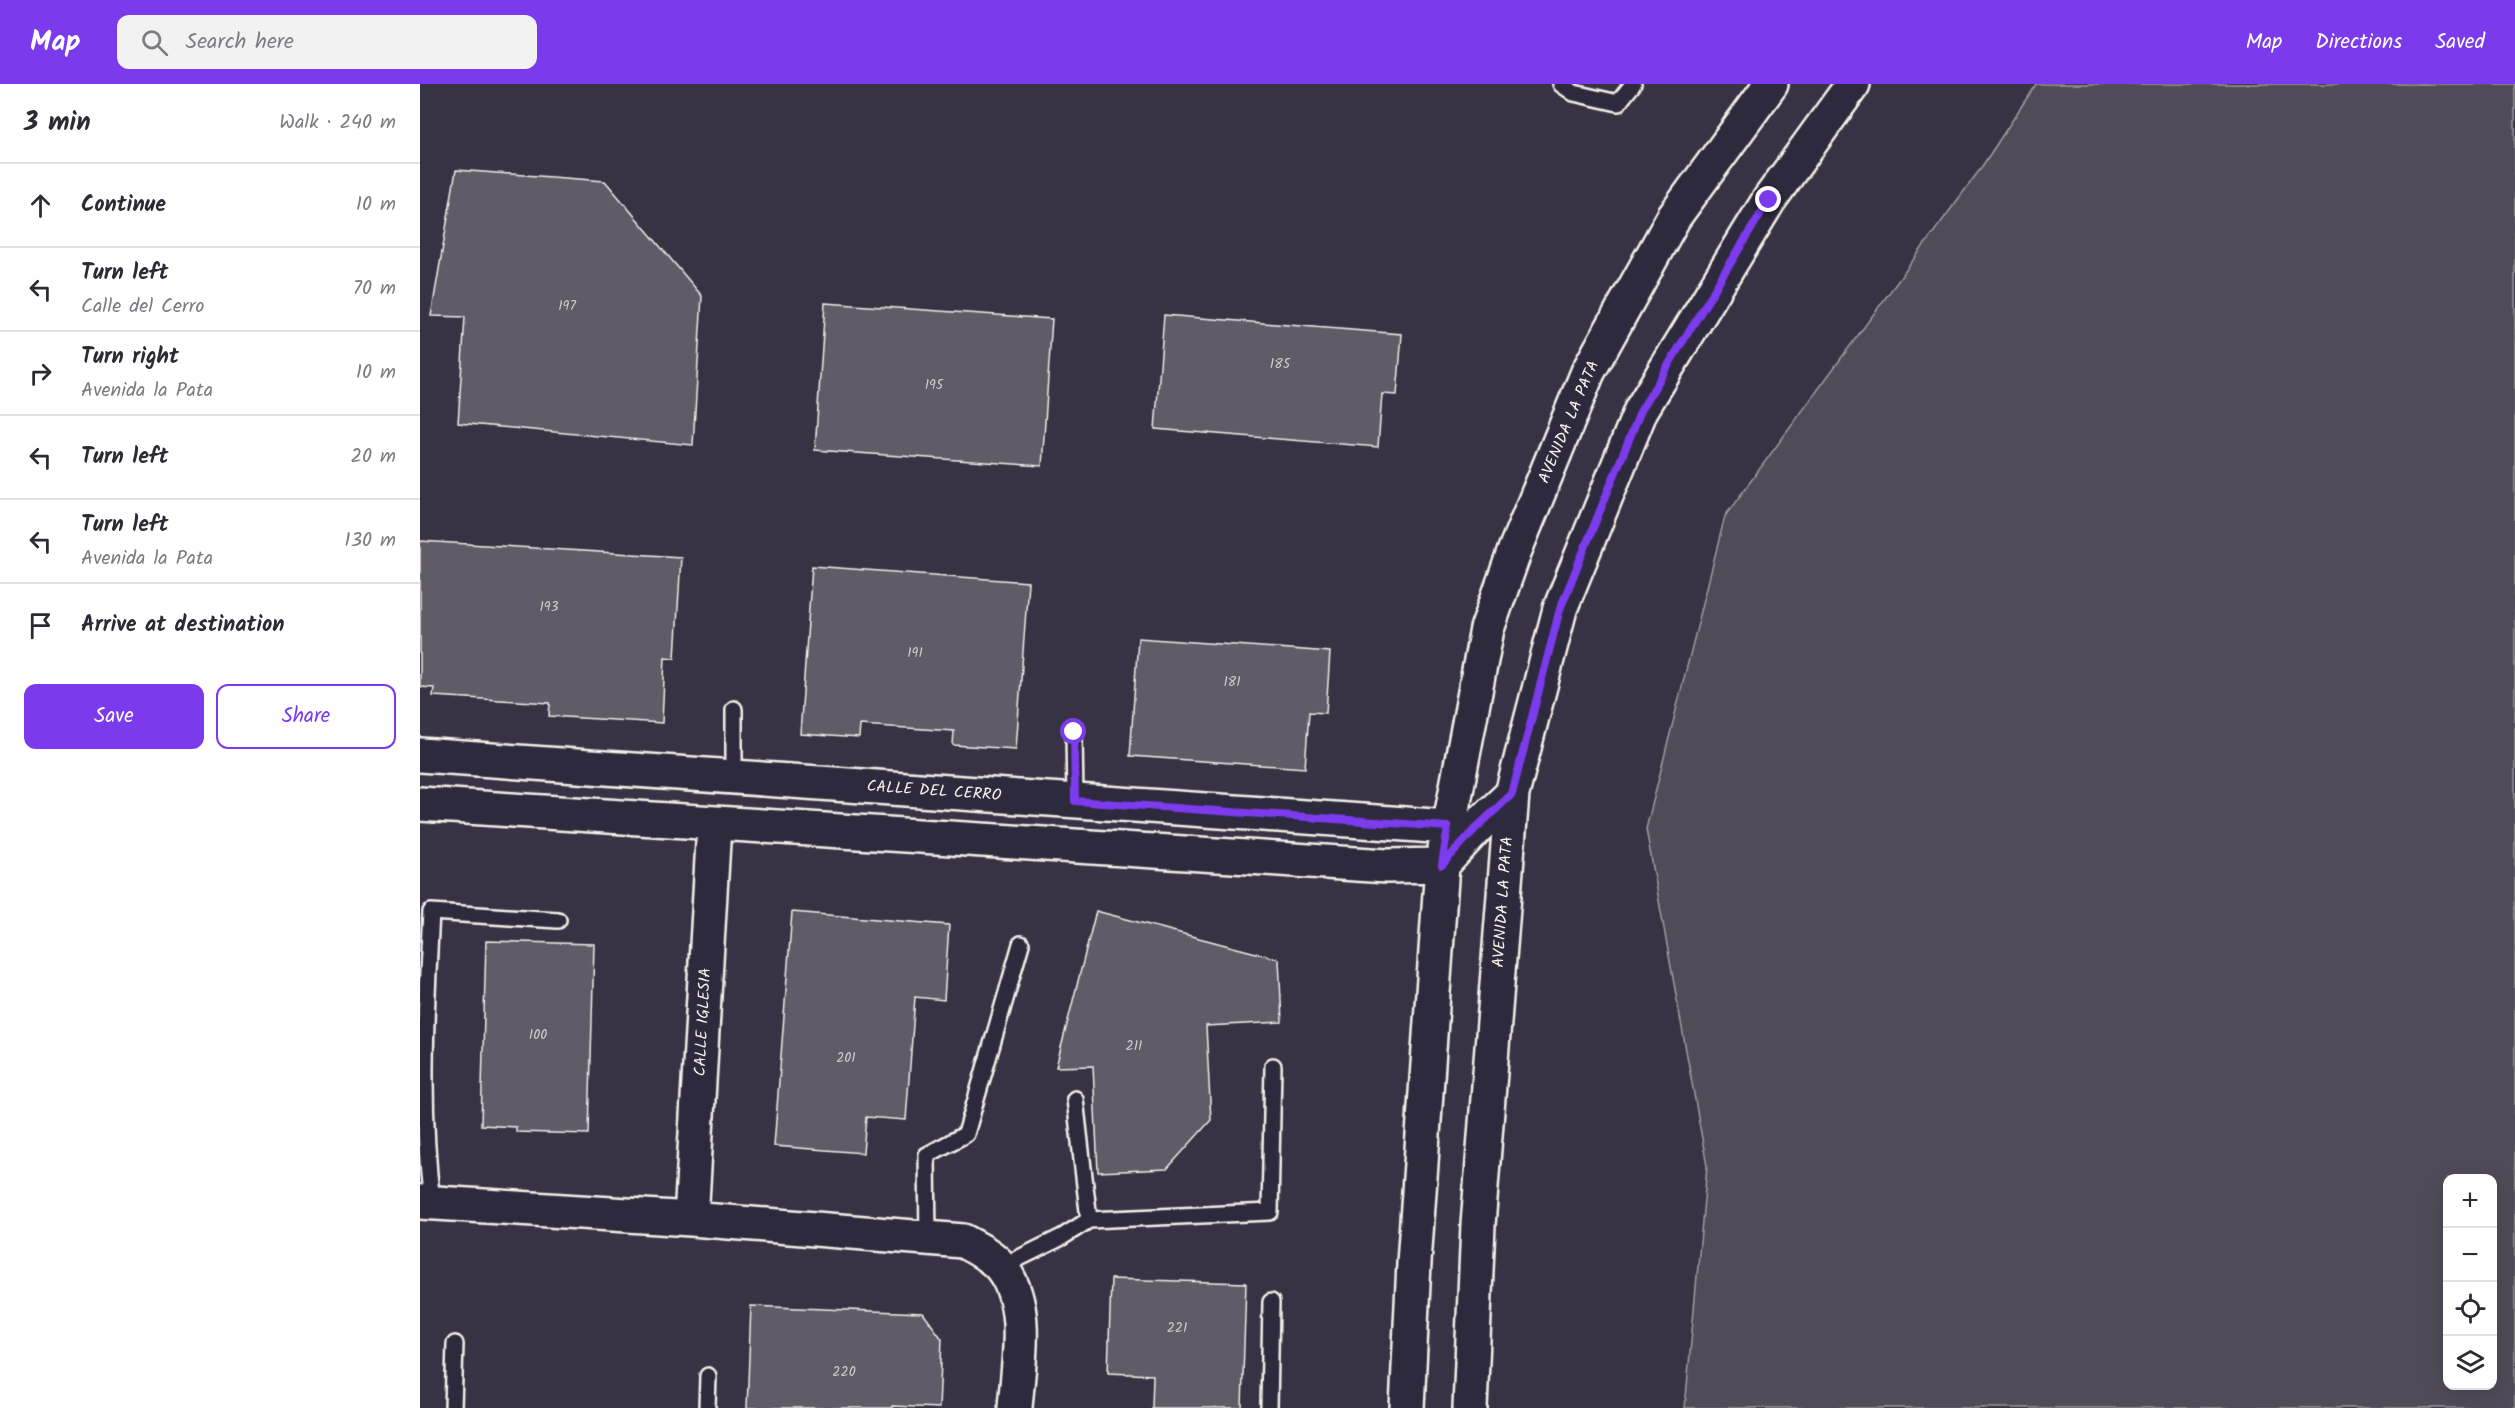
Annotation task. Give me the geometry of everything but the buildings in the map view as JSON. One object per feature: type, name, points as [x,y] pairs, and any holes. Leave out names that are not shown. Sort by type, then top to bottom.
[{"type":"main road","name":"AVENIDA LA PATA","points":[[1407,1408],[1414,1263],[1442,865],[1487,628],[1515,550],[1588,372],[1674,217],[1771,84]]},
{"type":"main road","name":"AVENIDA LA PATA","points":[[1470,1408],[1478,1225],[1512,794],[1560,609],[1641,410],[1769,200],[1853,84]]},
{"type":"main road","name":"CALLE DEL CERRO","points":[[420,755],[1448,827]]},
{"type":"main road","points":[[420,804],[714,825],[1387,866],[1442,865],[1512,794]]},
{"type":"main road","name":"CALLE IGLESIA","points":[[691,1219],[714,825]]},
{"type":"main road","points":[[426,1202],[691,1219],[963,1241],[982,1251],[1001,1268],[1018,1302],[1020,1338],[1015,1408]]},
{"type":"lane","points":[[1561,84],[1574,93],[1618,103],[1633,84]]},
{"type":"lane","points":[[734,709],[734,777]]},
{"type":"lane","points":[[1074,732],[1075,801]]},
{"type":"lane","points":[[426,1202],[422,1098],[425,910],[558,920]]},
{"type":"lane","points":[[928,1238],[927,1155],[966,1134],[1021,944]]},
{"type":"lane","points":[[1001,1268],[1062,1237],[1089,1220],[1270,1212],[1273,1066]]},
{"type":"lane","points":[[1075,1099],[1089,1220]]},
{"type":"lane","points":[[1269,1408],[1271,1302]]},
{"type":"lane","points":[[453,1408],[454,1344]]},
{"type":"lane","points":[[707,1408],[708,1376]]},
{"type":"shaded area","points":[[2036,84],[2515,84],[2515,1408],[1685,1408],[1707,1166],[1646,829],[1725,516],[1981,168]]},
{"type":"route","points":[[1074,732],[1075,801],[1448,827],[1442,865],[1512,794],[1560,609],[1641,410],[1769,200]]}]
